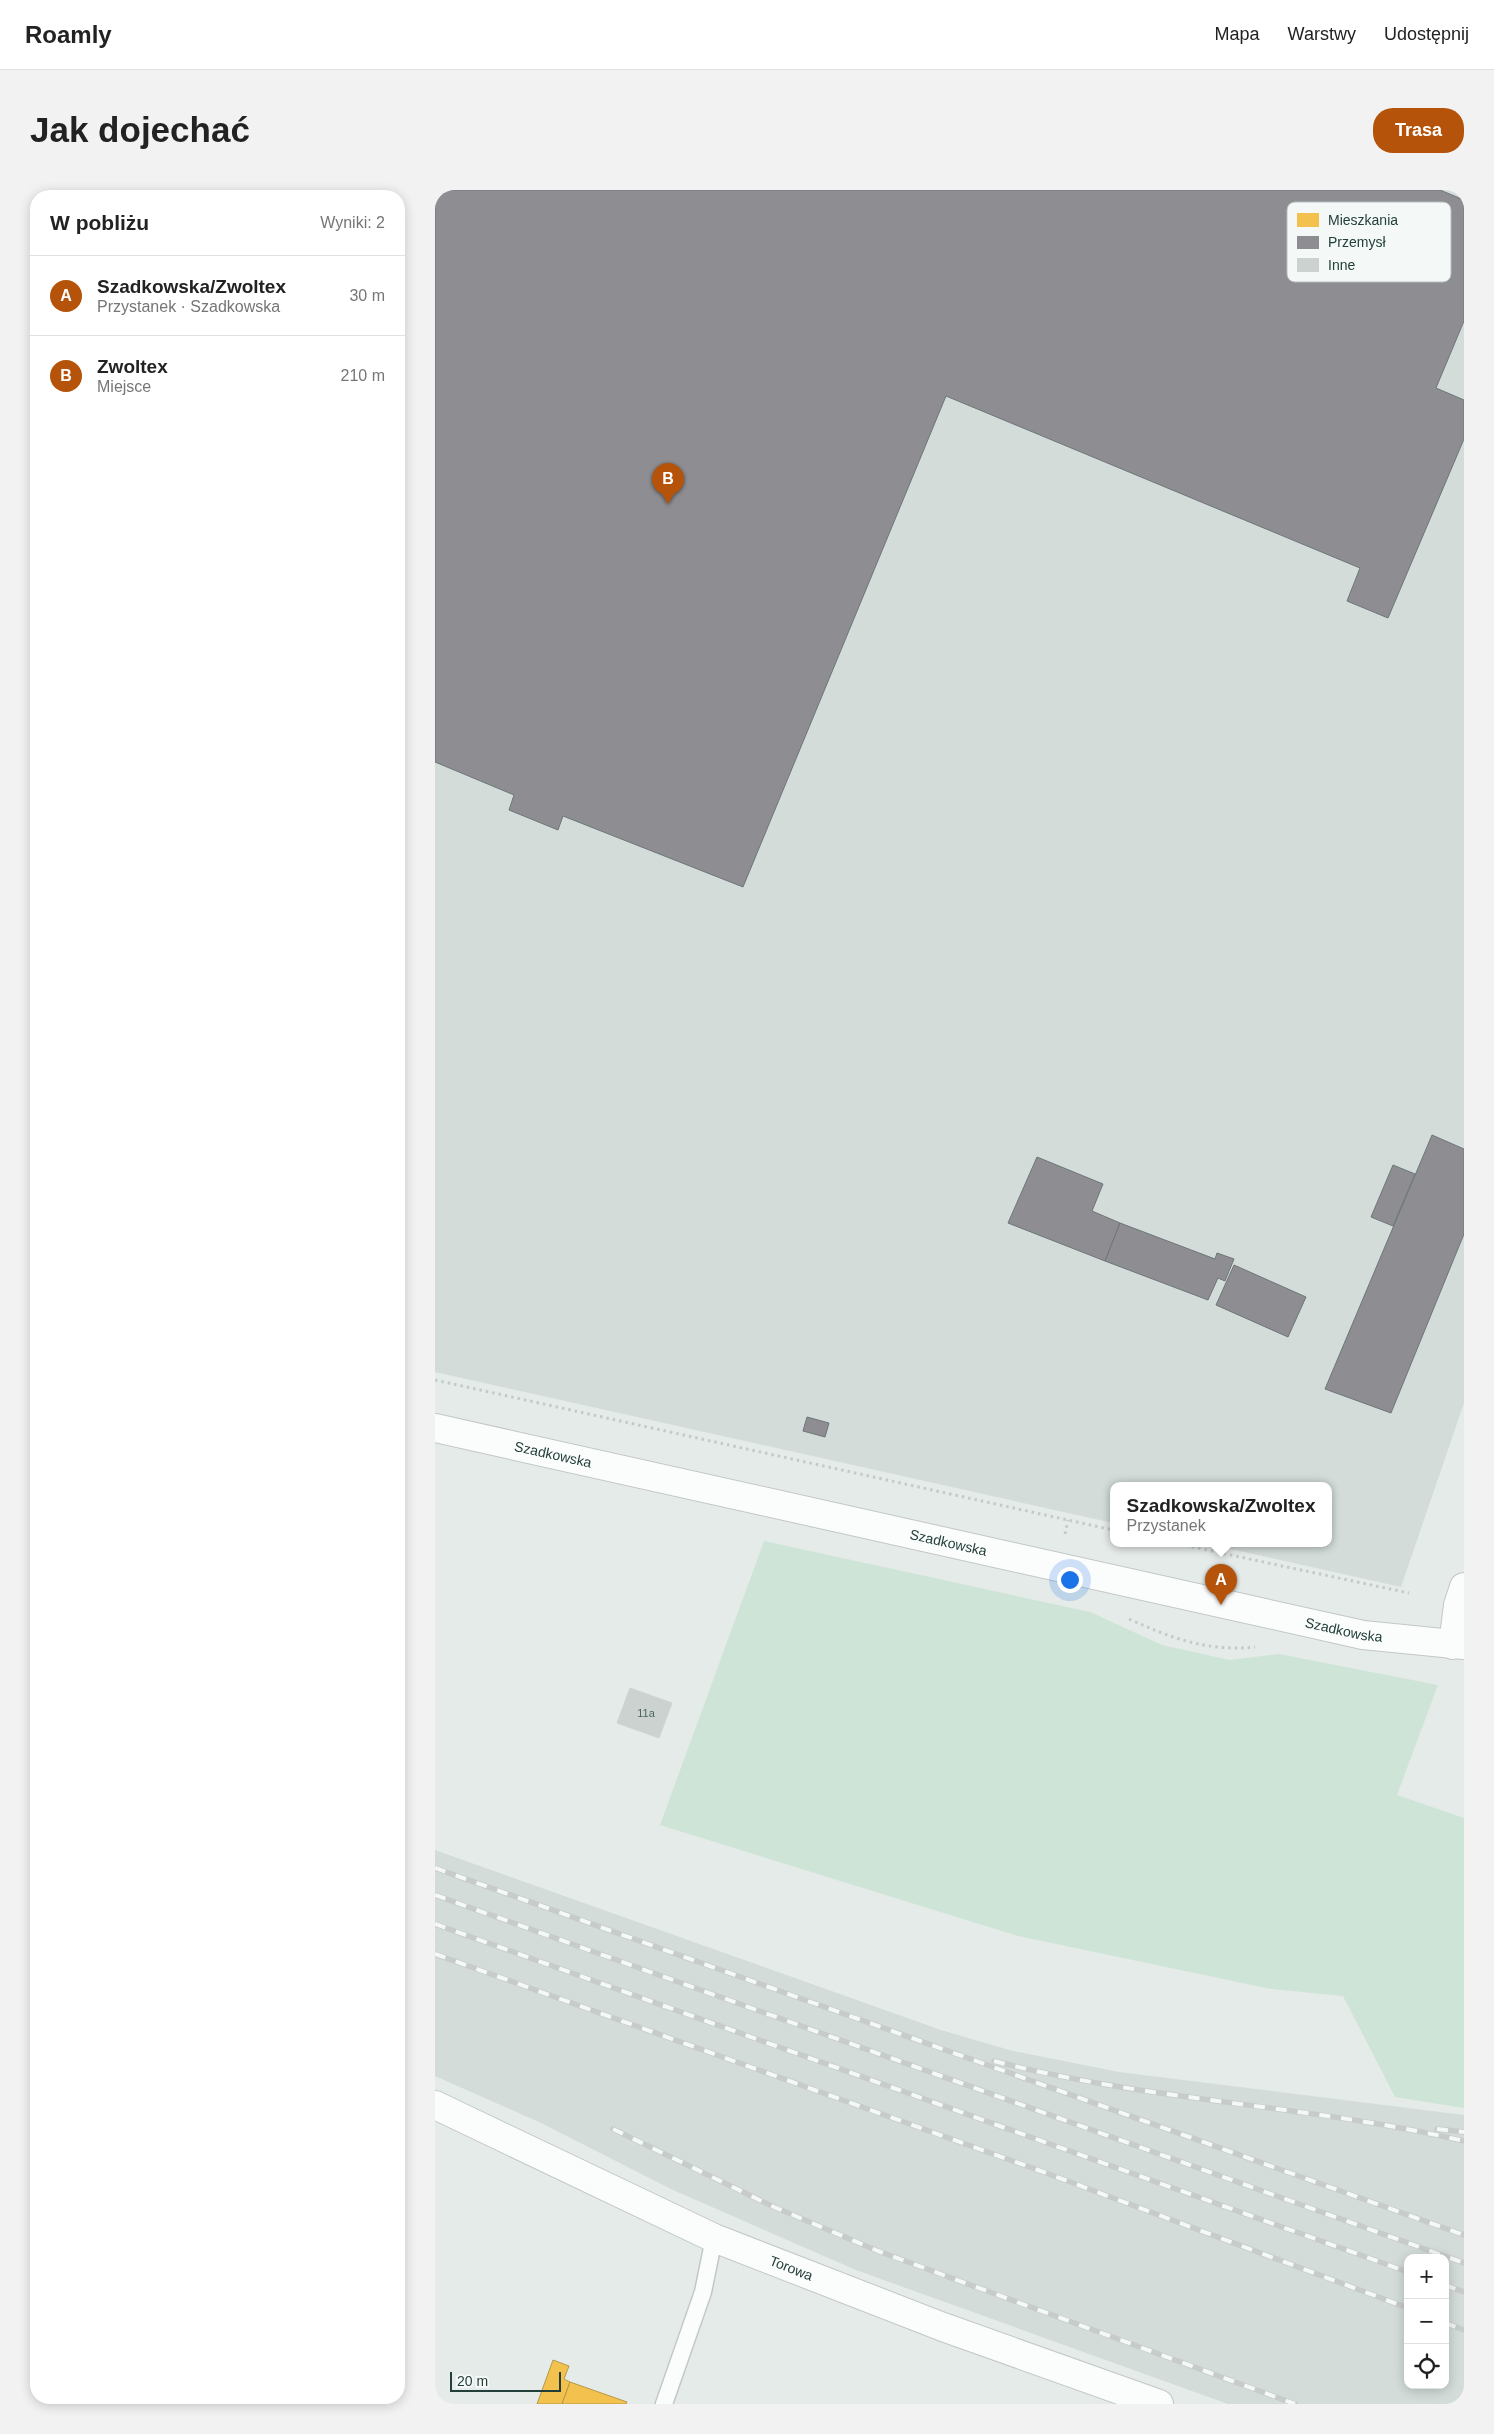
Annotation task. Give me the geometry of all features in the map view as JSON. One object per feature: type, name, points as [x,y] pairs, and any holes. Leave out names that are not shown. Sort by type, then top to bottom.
[{"type":"street","name":"Szadkowska","points":[[435,1428],[1363,1635],[1459,1645]]},
{"type":"street","points":[[1459,1645],[1458,1605],[1464,1587]]},
{"type":"street","name":"Torowa","points":[[435,2105],[714,2238],[943,2327],[1159,2404]]},
{"type":"lane","points":[[664,2404],[703,2292],[714,2238]]},
{"type":"path","points":[[435,1380],[1110,1529]]},
{"type":"path","points":[[1193,1547],[1409,1593]]},
{"type":"shaded area","points":[[435,190],[1464,190],[1464,1403],[1401,1587],[1221,1547],[1332,1547],[1332,1482],[1110,1482],[1110,1522],[435,1372]]},
{"type":"shaded area","points":[[435,1850],[941,2030],[1013,2051],[1119,2072],[1464,2115],[1464,2404],[1228,2404],[856,2270],[673,2190],[541,2123],[435,2076]]},
{"type":"green space","points":[[764,1541],[1090,1612],[1162,1645],[1230,1660],[1279,1654],[1438,1685],[1397,1795],[1464,1818],[1464,2108],[1395,2097],[1343,1996],[1271,1989],[1018,1936],[660,1825]]},
{"type":"building: Mieszkania","points":[[553,2360],[569,2366],[564,2379],[570,2382],[562,2404],[537,2404]]},
{"type":"building: Mieszkania","points":[[570,2382],[627,2402],[626,2404],[562,2404]]},
{"type":"building: Przemysł","points":[[435,190],[1440,190],[1464,200],[1464,321],[1436,388],[1464,400],[1464,439],[1388,618],[1347,601],[1360,568],[946,396],[743,887],[563,816],[558,830],[509,810],[514,795],[435,762]]},
{"type":"building: Przemysł","points":[[1432,1135],[1464,1149],[1464,1234],[1391,1413],[1325,1389]]},
{"type":"building: Przemysł","points":[[1037,1157],[1103,1184],[1092,1211],[1120,1223],[1105,1261],[1008,1223]]},
{"type":"building: Przemysł","points":[[1393,1165],[1415,1174],[1393,1226],[1371,1217]]},
{"type":"building: Przemysł","points":[[1120,1223],[1215,1259],[1217,1253],[1234,1259],[1225,1281],[1218,1278],[1208,1300],[1105,1261]]},
{"type":"building: Przemysł","points":[[1234,1265],[1306,1297],[1288,1337],[1216,1305]]},
{"type":"building: Przemysł","points":[[807,1417],[829,1423],[825,1437],[803,1431]]},
{"type":"building: Inne","points":[[630,1688],[672,1703],[659,1738],[617,1723]]},
{"type":"railway","points":[[435,1868],[1464,2235]]},
{"type":"railway","points":[[435,1895],[1464,2263]]},
{"type":"railway","points":[[435,1924],[1404,2271]]},
{"type":"railway","points":[[435,1954],[1038,2170],[1404,2307]]},
{"type":"railway","points":[[994,2061],[1111,2085],[1347,2119],[1464,2141]]},
{"type":"railway","points":[[613,2129],[774,2207],[878,2251],[1295,2404]]},
{"type":"railway","points":[[1437,2129],[1464,2132]]},
{"type":"railway","points":[[1449,2286],[1464,2292]]},
{"type":"railway","points":[[1449,2324],[1464,2330]]},
{"type":"place","name":"Zwoltex","points":[[668,504]]},
{"type":"place","name":"Szadkowska/Zwoltex","points":[[1221,1605]]}]
